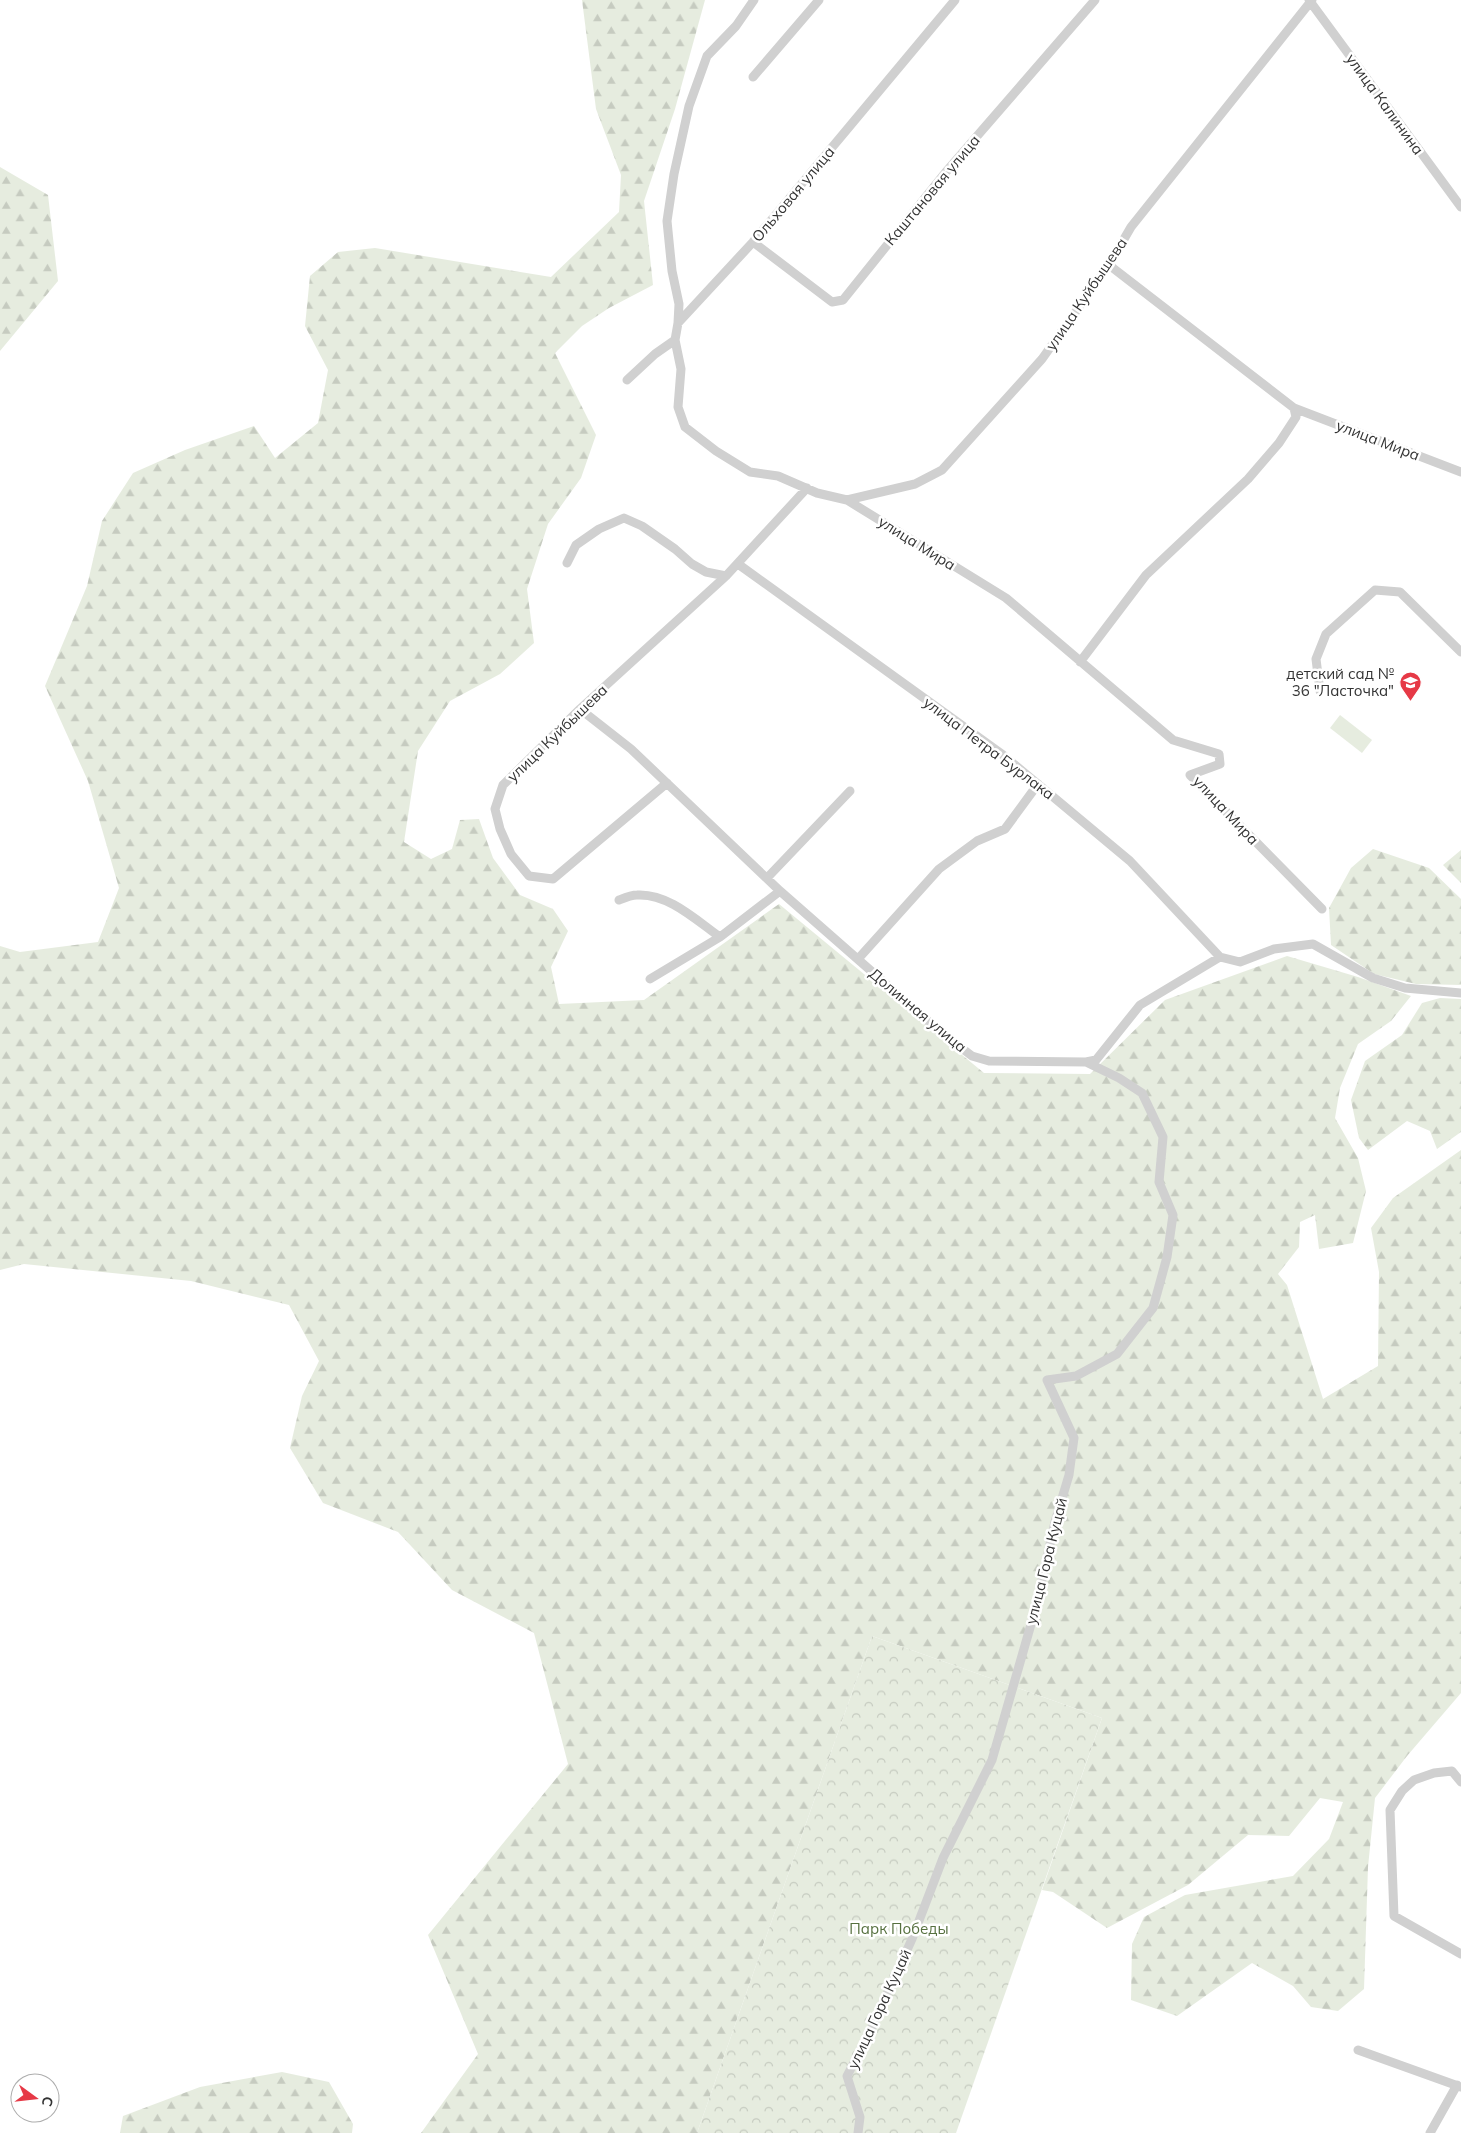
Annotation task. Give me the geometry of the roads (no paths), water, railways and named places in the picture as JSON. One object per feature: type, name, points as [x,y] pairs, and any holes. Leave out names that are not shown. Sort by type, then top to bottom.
[{"type":"street","points":[[626,380],[655,354],[675,340],[679,304],[672,271],[668,221],[674,174],[684,126],[707,56],[736,26],[754,0]]},
{"type":"street","points":[[752,77],[819,0]]},
{"type":"street","name":"Ольховая улица","points":[[678,323],[754,242],[955,0]]},
{"type":"street","name":"Каштановая улица","points":[[754,242],[832,302],[843,300],[945,173],[1095,0]]},
{"type":"street","name":"улица Калинина","points":[[1311,1],[1461,207]]},
{"type":"street","name":"улица Куйбышева","points":[[675,340],[681,369],[678,407],[685,427],[716,451],[750,472],[778,476],[817,492],[847,500],[915,484],[942,470],[1042,359],[1109,265],[1131,227],[1311,1]]},
{"type":"street","name":"улица Мира","points":[[1109,265],[1294,408],[1461,472]]},
{"type":"street","points":[[1080,662],[1146,575],[1248,479],[1279,443],[1296,417],[1294,408]]},
{"type":"street","name":"улица Куйбышева","points":[[667,783],[553,879],[528,876],[511,854],[500,829],[496,809],[503,785],[580,709],[726,576],[806,488]]},
{"type":"street","name":"улица Мира","points":[[847,500],[1006,598],[1173,740],[1219,754],[1220,764],[1190,775],[1322,909]]},
{"type":"street","points":[[567,563],[576,545],[599,529],[624,518],[642,526],[675,549],[692,564],[706,572],[726,576]]},
{"type":"street","name":"улица Петра Бурлака","points":[[738,564],[1003,755],[1130,861],[1220,957]]},
{"type":"street","points":[[1320,691],[1316,659],[1326,634],[1375,590],[1400,592],[1461,652]]},
{"type":"street","name":"Долинная улица","points":[[580,709],[631,749],[780,892],[943,1034],[972,1056],[989,1061],[1086,1062]]},
{"type":"street","points":[[858,959],[939,869],[977,841],[1005,829],[1038,784]]},
{"type":"street","points":[[767,878],[850,791]]},
{"type":"street","points":[[650,979],[720,936],[780,892]]},
{"type":"street","points":[[619,900],[637,894],[659,898],[682,910],[720,936]]},
{"type":"street","points":[[1086,1062],[1096,1060],[1140,1005],[1220,957],[1240,962],[1274,949],[1312,944],[1373,978],[1405,988],[1461,993]]},
{"type":"street","name":"улица Гора Куцай","points":[[858,2133],[860,2117],[847,2076],[868,2036],[912,1939],[943,1858],[992,1760],[1036,1607],[1054,1522],[1069,1475],[1074,1438],[1047,1380],[1076,1376],[1116,1354],[1153,1308],[1166,1257],[1173,1215],[1159,1182],[1163,1137],[1142,1094],[1118,1078],[1086,1062]]},
{"type":"street","points":[[1461,1782],[1452,1771],[1434,1773],[1414,1780],[1402,1791],[1390,1810],[1394,1916],[1461,1954]]},
{"type":"street","points":[[1358,2050],[1459,2086],[1430,2133]]},
{"type":"place","name":"детский сад № 36 \"Ласточка\"","points":[[1410,701]]},
{"type":"park label","name":"Парк Победы","points":[[899,1928]]}]
